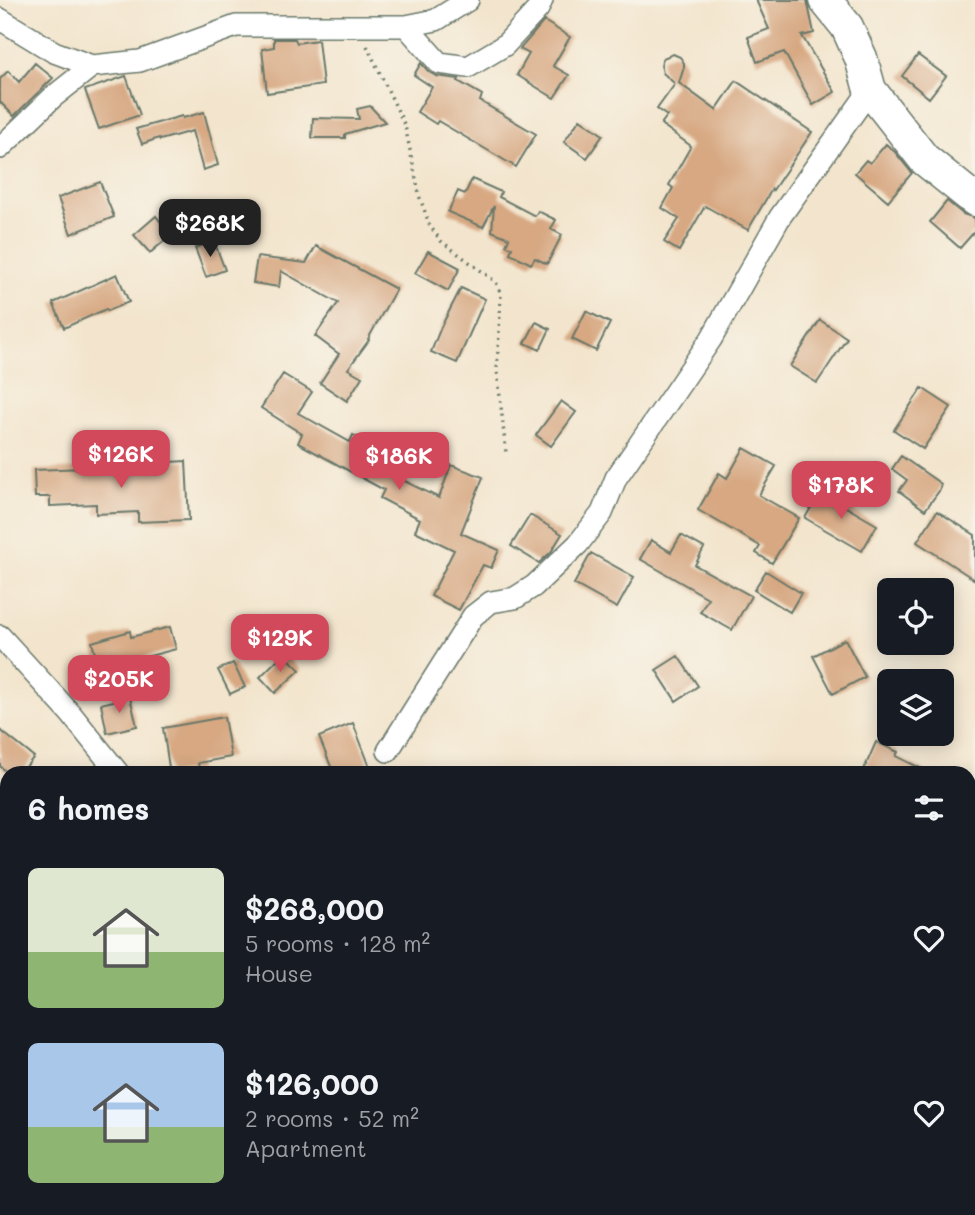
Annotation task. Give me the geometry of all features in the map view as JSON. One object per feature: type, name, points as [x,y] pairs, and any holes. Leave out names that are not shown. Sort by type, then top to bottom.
[{"type":"street","points":[[0,19],[54,52],[92,66],[141,61],[236,26],[406,26],[436,20],[468,0]]},
{"type":"street","points":[[406,26],[439,62],[468,67],[505,45],[538,9],[542,0]]},
{"type":"street","points":[[825,0],[847,27],[861,58],[870,90],[924,159],[975,200]]},
{"type":"street","points":[[0,148],[53,97],[92,66]]},
{"type":"street","points":[[388,751],[473,616],[491,602],[514,598],[534,586],[578,544],[602,513],[616,478],[711,339],[780,217],[870,90]]},
{"type":"street","points":[[0,636],[71,714],[113,766]]},
{"type":"path","points":[[357,25],[405,126],[420,198],[430,226],[441,241],[496,282],[501,294],[497,369],[506,453]]},
{"type":"building","points":[[756,0],[807,0],[814,33],[802,36],[835,92],[813,105],[784,52],[757,62],[748,37],[769,29]]},
{"type":"building","points":[[544,21],[570,37],[553,66],[569,75],[554,98],[517,75],[529,54],[520,49]]},
{"type":"building","points":[[274,39],[295,39],[297,43],[318,40],[323,85],[267,93],[262,49],[274,47]]},
{"type":"building","points":[[673,54],[680,57],[684,63],[679,83],[716,110],[736,81],[812,132],[772,189],[748,230],[705,206],[679,251],[664,242],[679,219],[662,208],[673,188],[669,185],[691,146],[661,124],[667,116],[657,109],[675,84],[663,73],[661,65],[663,58]]},
{"type":"building","points":[[918,55],[946,76],[929,98],[902,76]]},
{"type":"building","points":[[35,63],[53,78],[14,116],[0,102],[0,79],[8,71],[19,82]]},
{"type":"building","points":[[421,63],[436,76],[459,79],[458,81],[482,95],[480,101],[536,134],[516,167],[438,121],[436,124],[417,112],[432,87],[414,75]]},
{"type":"building","points":[[126,76],[140,115],[99,129],[85,90]]},
{"type":"building","points":[[370,106],[385,122],[345,134],[345,138],[312,138],[313,118],[359,119],[357,109]]},
{"type":"building","points":[[204,112],[218,165],[203,170],[192,131],[142,144],[136,129],[182,116],[183,118]]},
{"type":"building","points":[[580,119],[603,135],[587,158],[564,142]]},
{"type":"building","points":[[886,144],[912,173],[888,201],[855,173],[866,160],[870,163]]},
{"type":"building","points":[[472,179],[501,192],[499,197],[535,216],[538,211],[556,220],[551,229],[562,235],[547,264],[535,258],[531,264],[510,253],[512,248],[506,245],[509,238],[492,231],[494,206],[483,227],[448,212],[458,191],[465,194]]},
{"type":"building","points":[[100,182],[114,217],[71,234],[58,198]]},
{"type":"building","points":[[947,201],[963,214],[975,218],[975,231],[960,248],[930,222]]},
{"type":"building","points":[[156,216],[171,235],[150,253],[134,235]]},
{"type":"building","points":[[214,241],[225,270],[206,277],[195,248]]},
{"type":"building","points":[[316,246],[396,289],[369,340],[348,369],[362,377],[347,401],[320,383],[339,354],[315,336],[338,303],[281,271],[279,287],[253,283],[257,257],[306,263]]},
{"type":"building","points":[[428,251],[460,268],[448,291],[415,273]]},
{"type":"building","points":[[117,274],[129,302],[64,328],[53,303]]},
{"type":"building","points":[[461,288],[485,299],[457,363],[431,352]]},
{"type":"building","points":[[586,311],[610,323],[596,351],[572,339]]},
{"type":"building","points":[[820,320],[847,338],[817,383],[790,366]]},
{"type":"building","points":[[536,322],[550,329],[540,350],[525,343]]},
{"type":"building","points":[[283,374],[312,392],[298,413],[350,442],[353,435],[382,451],[374,466],[439,498],[451,465],[483,477],[461,533],[499,550],[491,568],[483,565],[459,610],[431,596],[454,550],[415,531],[420,519],[380,498],[384,490],[298,443],[302,434],[261,408]]},
{"type":"building","points":[[922,388],[951,407],[923,449],[894,430]]},
{"type":"building","points":[[561,401],[576,412],[551,446],[536,435]]},
{"type":"building","points":[[744,448],[776,466],[759,495],[799,518],[772,563],[756,553],[760,546],[698,510],[719,473],[727,478]]},
{"type":"building","points":[[901,456],[941,484],[925,510],[899,491],[907,480],[892,469]]},
{"type":"building","points":[[186,461],[189,520],[138,522],[138,512],[96,514],[96,504],[50,506],[50,497],[35,497],[34,470]]},
{"type":"building","points":[[820,492],[877,525],[862,551],[805,518]]},
{"type":"building","points":[[937,511],[975,535],[975,580],[917,542]]},
{"type":"building","points":[[530,515],[562,534],[551,552],[539,563],[511,546]]},
{"type":"building","points":[[681,535],[704,548],[695,565],[751,596],[732,630],[700,612],[708,598],[640,559],[651,540],[671,552]]},
{"type":"building","points":[[591,553],[634,577],[617,608],[574,584]]},
{"type":"building","points":[[766,571],[801,593],[790,612],[754,590]]},
{"type":"building","points":[[170,627],[176,649],[138,659],[139,663],[112,672],[115,657],[97,662],[92,642],[130,631],[131,637]]},
{"type":"building","points":[[845,639],[865,677],[833,694],[813,656]]},
{"type":"building","points":[[678,656],[698,686],[676,701],[656,670]]},
{"type":"building","points":[[287,657],[300,670],[275,693],[260,677],[278,659]]},
{"type":"building","points":[[233,663],[245,687],[230,694],[218,670]]},
{"type":"building","points":[[130,697],[137,726],[107,733],[101,704]]},
{"type":"building","points":[[224,717],[231,757],[198,763],[198,766],[169,766],[163,728]]},
{"type":"building","points":[[353,723],[370,766],[331,766],[319,737]]},
{"type":"building","points":[[0,730],[34,757],[27,766],[0,766]]},
{"type":"building","points":[[876,742],[877,746],[885,746],[898,752],[896,756],[916,766],[866,766]]}]
